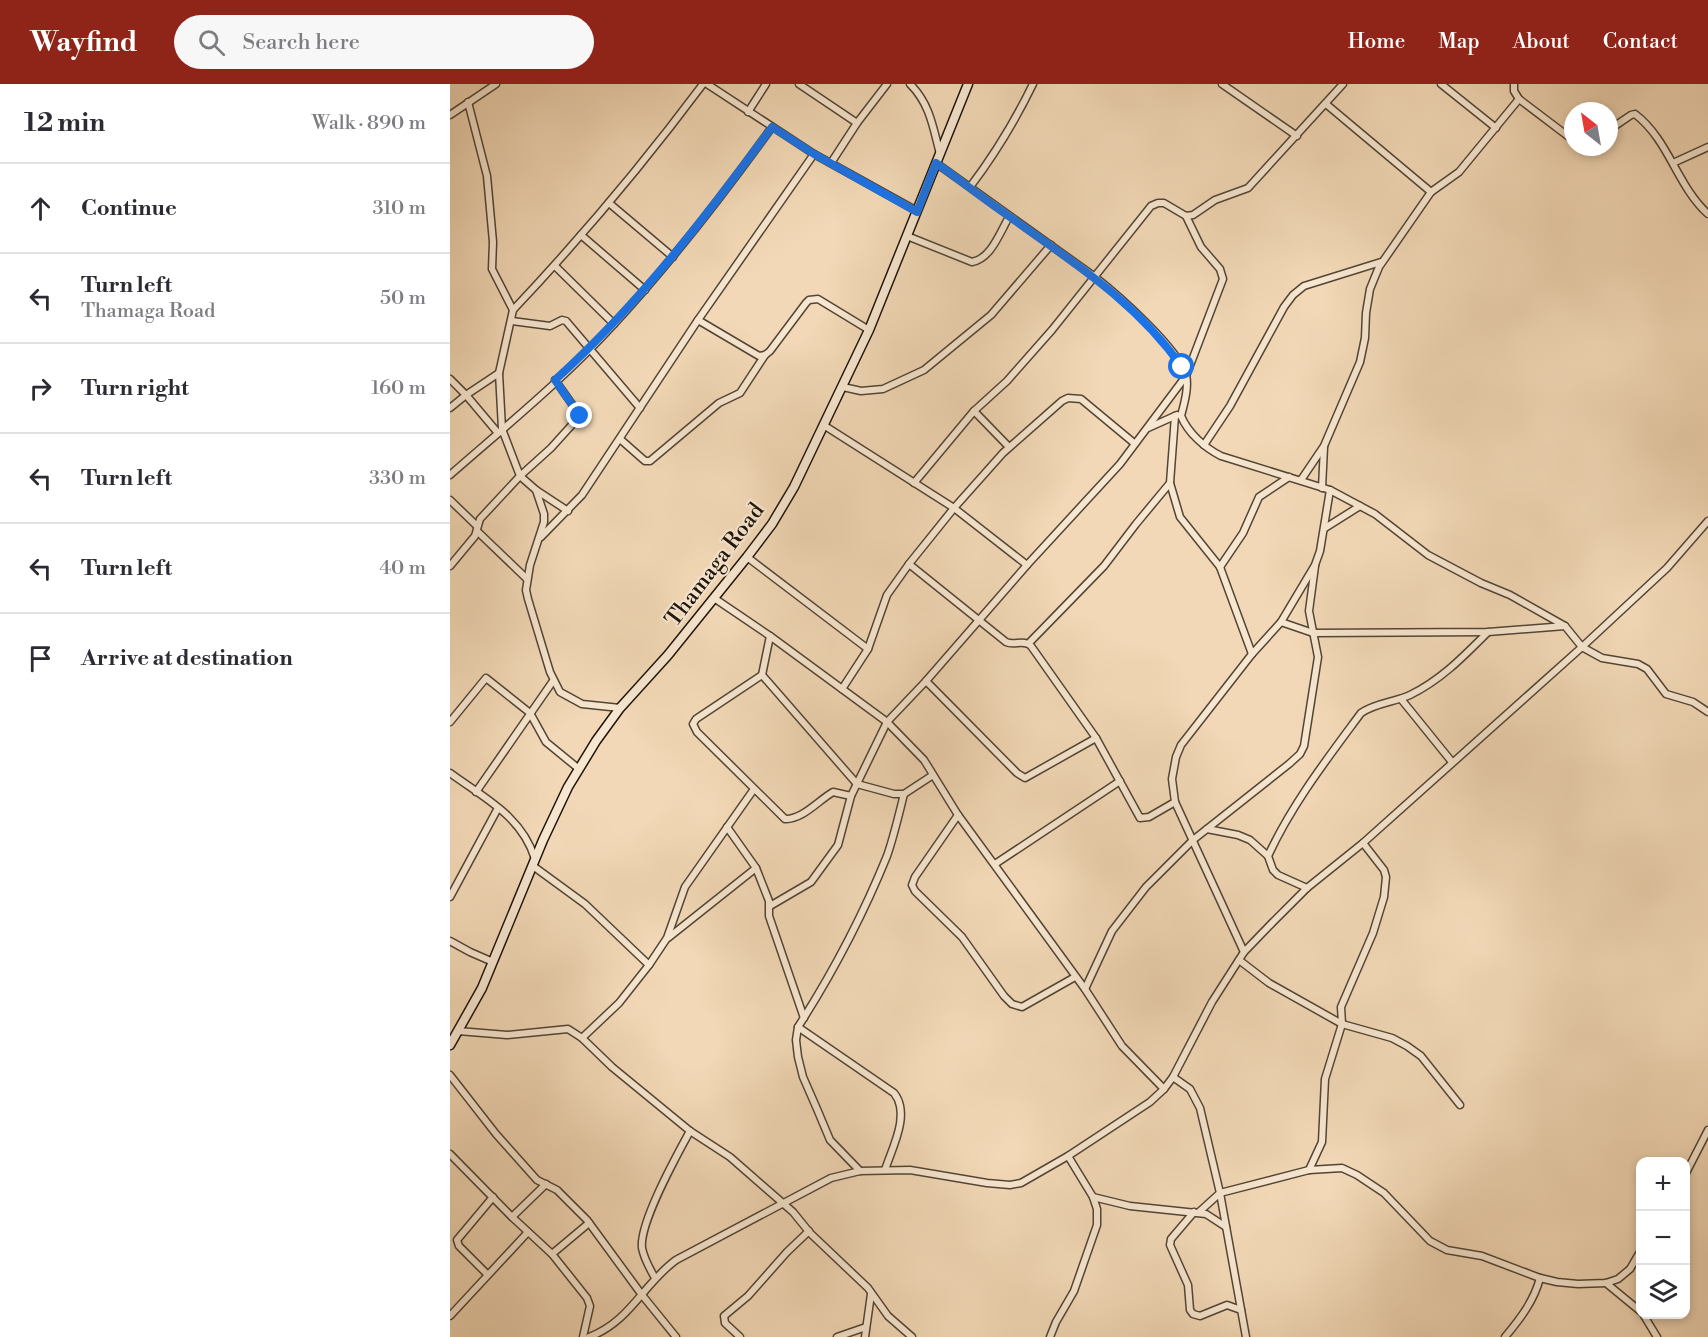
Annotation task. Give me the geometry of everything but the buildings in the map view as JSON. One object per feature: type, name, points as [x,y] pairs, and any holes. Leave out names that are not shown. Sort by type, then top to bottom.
[{"type":"main road","name":"Thamaga Road","points":[[450,1045],[482,988],[534,862],[579,768],[620,708],[668,655],[747,556],[771,524],[794,487],[869,330],[968,84]]},
{"type":"street","points":[[450,115],[496,84]]},
{"type":"street","points":[[513,309],[555,266],[609,203],[705,84],[814,154],[917,212]]},
{"type":"street","points":[[748,112],[766,84]]},
{"type":"street","points":[[799,84],[857,123]]},
{"type":"street","points":[[831,163],[886,84]]},
{"type":"street","points":[[910,84],[925,102],[940,154]]},
{"type":"street","points":[[970,188],[1018,116],[1033,84]]},
{"type":"street","points":[[1222,84],[1297,136]]},
{"type":"street","points":[[1186,216],[1193,215],[1215,200],[1248,188],[1343,84]]},
{"type":"street","points":[[1441,84],[1496,128]]},
{"type":"street","points":[[1513,84],[1519,99],[1564,133]]},
{"type":"street","points":[[1301,480],[1324,446],[1360,362],[1370,289],[1383,261],[1431,192],[1460,172],[1519,99]]},
{"type":"street","points":[[468,102],[487,176],[493,242],[492,269],[513,309],[499,373],[500,431]]},
{"type":"street","points":[[1326,104],[1431,192]]},
{"type":"street","points":[[1618,123],[1635,114],[1652,130],[1693,197],[1708,214]]},
{"type":"street","points":[[450,475],[614,324],[715,205],[772,127]]},
{"type":"street","points":[[1673,163],[1708,147]]},
{"type":"street","points":[[538,539],[582,495],[698,320],[814,154]]},
{"type":"street","points":[[936,163],[1112,290],[1149,326],[1167,345],[1186,376],[1183,421],[1204,445],[1221,456],[1330,490],[1376,514],[1428,555],[1481,583],[1497,588],[1565,626],[1582,647],[1602,658],[1638,664],[1647,669],[1666,694],[1693,702],[1708,712]]},
{"type":"street","points":[[609,203],[673,257]]},
{"type":"street","points":[[770,906],[807,886],[815,879],[840,840],[851,796],[886,722],[926,681],[1027,565],[1120,464],[1186,376],[1222,279],[1220,268],[1201,247],[1186,216],[1164,203],[1151,206],[1095,277],[1007,381],[974,411],[914,483]]},
{"type":"street","points":[[907,236],[977,262],[988,254],[1009,217]]},
{"type":"street","points":[[581,234],[645,290]]},
{"type":"street","points":[[843,387],[861,391],[883,389],[924,370],[991,315],[1051,245]]},
{"type":"street","points":[[1204,445],[1230,406],[1284,307],[1293,295],[1304,286],[1383,261]]},
{"type":"street","points":[[555,266],[614,324]]},
{"type":"street","points":[[620,439],[645,462],[650,461],[719,403],[740,393],[806,303],[814,299],[818,299],[869,330]]},
{"type":"street","points":[[512,321],[550,326],[564,320],[640,408]]},
{"type":"street","points":[[698,320],[756,354],[765,356]]},
{"type":"street","points":[[450,408],[466,394],[499,373]]},
{"type":"street","points":[[450,380],[500,431],[520,476],[536,490],[568,511]]},
{"type":"street","points":[[451,563],[475,536],[480,519],[580,416],[555,380]]},
{"type":"street","points":[[842,689],[867,649],[887,595],[909,564],[954,508],[1009,447],[1062,401],[1082,399],[1134,443]]},
{"type":"street","points":[[974,411],[1009,447]]},
{"type":"street","points":[[1147,428],[1182,413]]},
{"type":"street","points":[[1175,416],[1170,483],[1180,517],[1220,567],[1252,654]]},
{"type":"street","points":[[825,426],[954,508],[1027,565]]},
{"type":"street","points":[[1322,488],[1324,446]]},
{"type":"street","points":[[1220,567],[1248,524],[1259,497],[1289,477]]},
{"type":"street","points":[[909,564],[1011,644],[1029,643],[1104,566],[1170,483]]},
{"type":"street","points":[[536,490],[544,514],[544,522],[527,579],[526,590],[553,681],[560,692],[582,704],[620,708]]},
{"type":"street","points":[[1244,952],[1175,802],[1172,779],[1176,757],[1181,745],[1252,654],[1281,622],[1315,565],[1325,528],[1330,490]]},
{"type":"street","points":[[450,500],[527,579]]},
{"type":"street","points":[[1325,528],[1360,506]]},
{"type":"street","points":[[589,1337],[603,1332],[619,1320],[655,1278],[687,1253],[831,1178],[843,1173],[860,1171],[924,1171],[1010,1185],[1027,1180],[1068,1156],[1150,1102],[1173,1077],[1212,1002],[1244,952],[1307,888],[1363,843],[1582,647],[1667,568],[1707,524]]},
{"type":"street","points":[[747,556],[867,649]]},
{"type":"street","points":[[1084,989],[1112,931],[1146,887],[1193,840],[1294,759],[1304,746],[1318,657],[1309,611],[1315,565]]},
{"type":"street","points":[[714,598],[770,636],[886,722],[924,760],[958,815],[1075,976],[1122,1046],[1164,1089]]},
{"type":"street","points":[[1281,622],[1313,633],[1488,632],[1565,626]]},
{"type":"street","points":[[1268,856],[1277,833],[1304,795],[1309,782],[1361,713],[1401,699],[1435,681],[1488,632]]},
{"type":"street","points":[[770,636],[762,675],[696,718],[693,724],[697,732],[787,820],[801,814],[833,792],[851,796]]},
{"type":"street","points":[[1029,643],[1096,738],[1140,818],[1149,817],[1175,802]]},
{"type":"street","points":[[762,675],[857,784],[894,794],[904,794],[933,775]]},
{"type":"street","points":[[450,722],[486,678],[530,713],[546,742],[554,751],[579,768]]},
{"type":"street","points":[[476,792],[553,681]]},
{"type":"street","points":[[926,681],[1017,773],[1025,778],[1096,738]]},
{"type":"street","points":[[1401,699],[1452,762]]},
{"type":"street","points":[[450,774],[512,819],[526,835],[534,862],[585,904],[649,965]]},
{"type":"street","points":[[995,864],[1120,782]]},
{"type":"street","points":[[582,1038],[619,1003],[649,965],[667,938],[685,887],[754,789]]},
{"type":"street","points":[[860,1171],[830,1140],[803,1077],[796,1040],[798,1027],[860,915],[887,854],[904,794]]},
{"type":"street","points":[[450,897],[498,808]]},
{"type":"street","points":[[958,815],[915,877],[912,885],[915,891],[963,937],[1012,1004],[1022,1007],[1075,976]]},
{"type":"street","points":[[727,827],[756,868],[770,906],[769,916],[804,1018]]},
{"type":"street","points":[[1207,829],[1250,840],[1268,856],[1273,870],[1278,875],[1307,888]]},
{"type":"street","points":[[1309,1170],[1322,1142],[1324,1079],[1342,1024],[1341,1007],[1373,933],[1384,897],[1386,877],[1384,870],[1363,843]]},
{"type":"street","points":[[667,938],[756,868]]},
{"type":"street","points":[[450,941],[493,962]]},
{"type":"street","points":[[1239,960],[1269,983],[1342,1024],[1392,1038],[1416,1052],[1460,1105]]},
{"type":"street","points":[[798,1027],[898,1098],[900,1123],[885,1170]]},
{"type":"street","points":[[458,1031],[507,1035],[568,1029],[582,1038],[612,1067],[690,1131],[730,1157],[800,1219],[809,1232],[841,1260],[888,1316],[912,1337]]},
{"type":"street","points":[[450,1075],[496,1134],[537,1179],[557,1190],[589,1223],[676,1337]]},
{"type":"street","points":[[1173,1077],[1190,1089],[1200,1108],[1220,1193],[1246,1337]]},
{"type":"street","points":[[1690,1165],[1708,1130]]},
{"type":"street","points":[[655,1278],[645,1258],[642,1237],[665,1176],[690,1131]]},
{"type":"street","points":[[450,1154],[552,1254],[589,1302],[583,1337]]},
{"type":"street","points":[[1050,1337],[1074,1291],[1097,1225],[1097,1209],[1093,1197],[1068,1156]]},
{"type":"street","points":[[1241,1311],[1227,1305],[1200,1316],[1193,1314],[1190,1310],[1188,1286],[1170,1245],[1171,1239],[1197,1212],[1220,1193],[1309,1170],[1335,1168],[1349,1171],[1384,1193],[1430,1241],[1438,1246],[1447,1250],[1482,1256],[1540,1278],[1578,1284],[1606,1283],[1624,1275],[1636,1259]]},
{"type":"street","points":[[512,1217],[546,1184]]},
{"type":"street","points":[[487,1274],[459,1246],[457,1240],[493,1197]]},
{"type":"street","points":[[1093,1197],[1130,1206],[1197,1212],[1211,1216],[1226,1227]]},
{"type":"street","points":[[552,1254],[589,1223]]},
{"type":"street","points":[[450,1316],[528,1232]]},
{"type":"street","points":[[740,1337],[725,1323],[724,1316],[748,1296],[787,1252],[809,1232]]},
{"type":"street","points":[[1505,1337],[1527,1309],[1537,1292],[1540,1278]]},
{"type":"street","points":[[1606,1283],[1636,1308]]},
{"type":"street","points":[[865,1337],[871,1294]]},
{"type":"street","points":[[1646,1319],[1657,1337]]},
{"type":"street","points":[[837,1337],[866,1327]]},
{"type":"route","points":[[580,416],[555,380],[614,324],[645,290],[715,205],[772,127],[814,154],[917,212],[936,163],[1112,290],[1167,345],[1182,367]]}]
